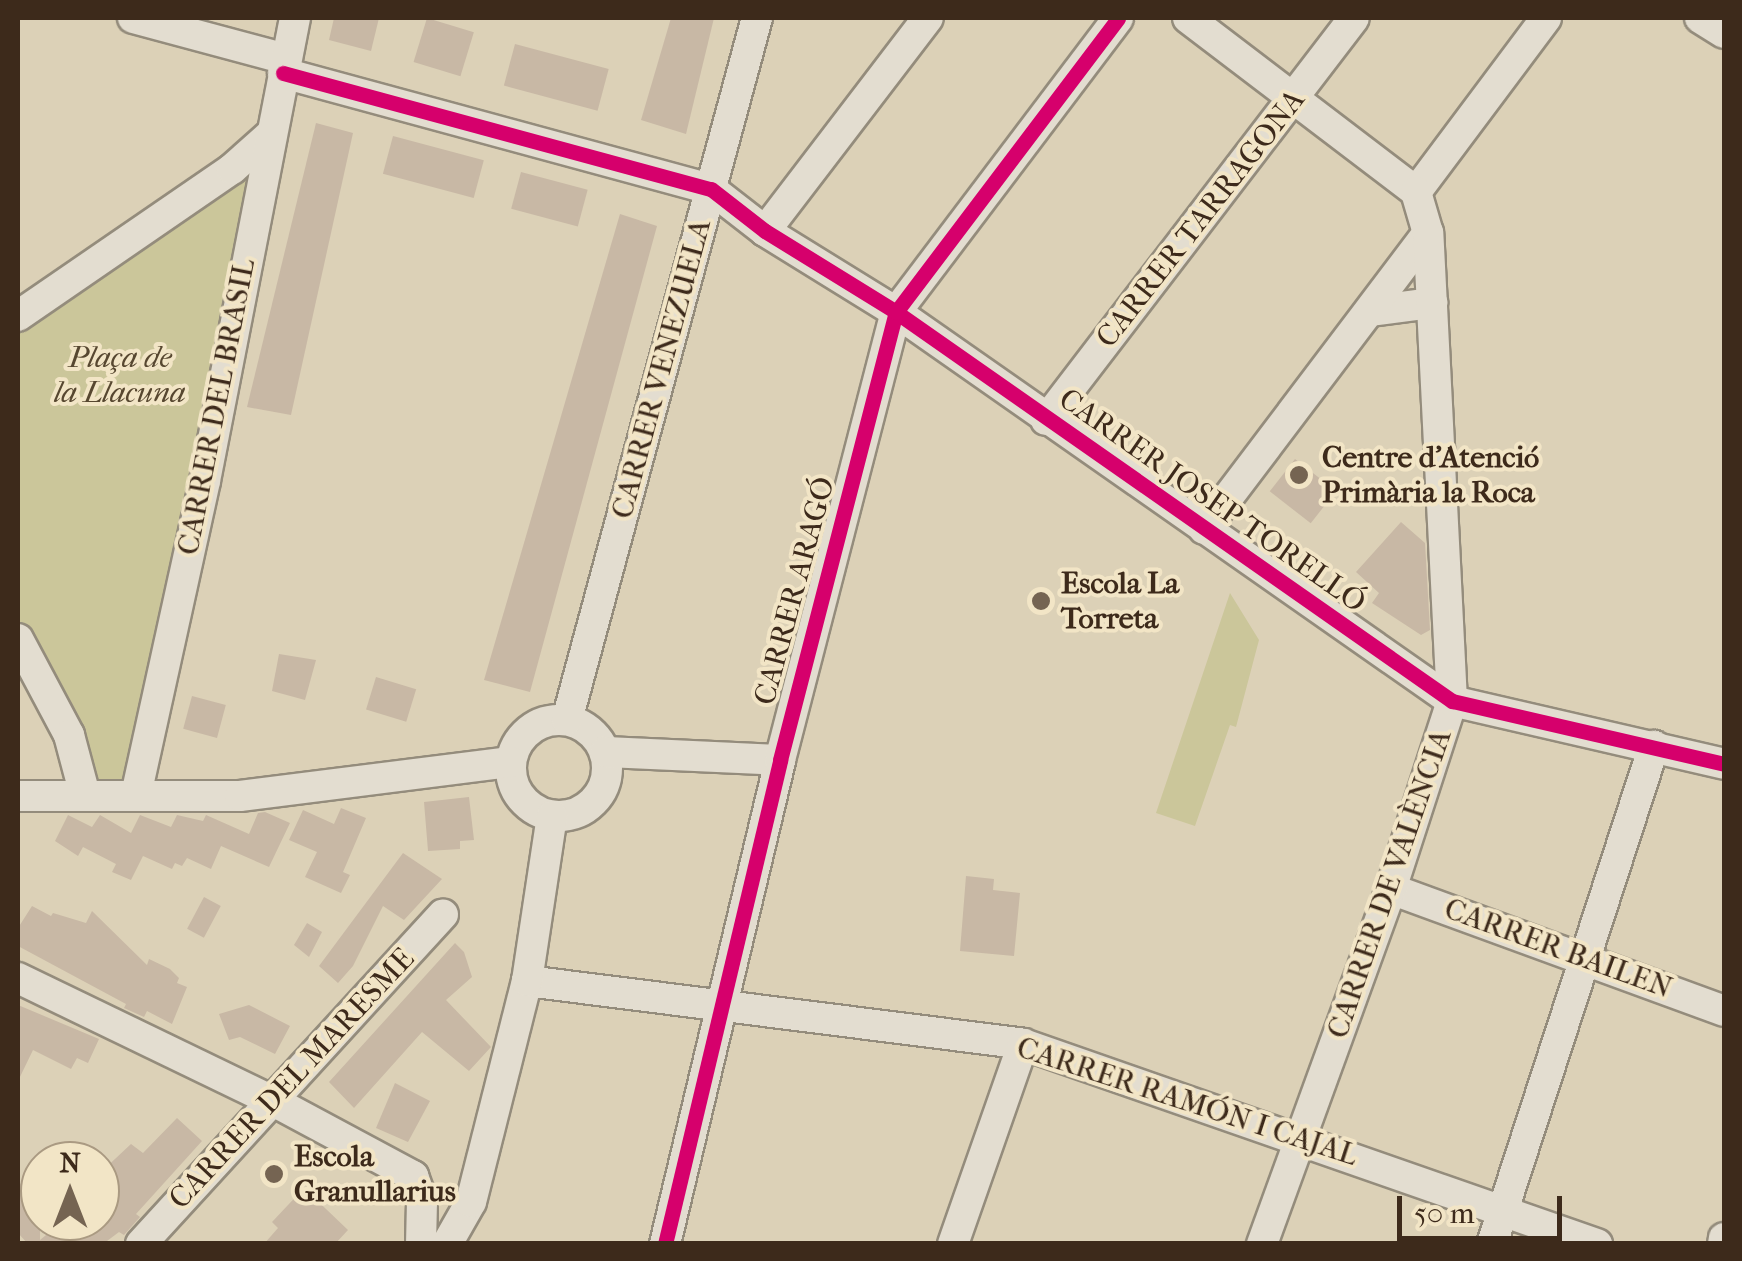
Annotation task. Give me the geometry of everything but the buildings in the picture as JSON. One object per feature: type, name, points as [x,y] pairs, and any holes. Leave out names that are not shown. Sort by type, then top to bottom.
[{"type":"street","points":[[133,18],[284,66],[710,189]]},
{"type":"street","name":"CARRER DEL BRASIL","points":[[136,795],[205,481],[269,136],[295,18]]},
{"type":"street","name":"CARRER VENEZUELA","points":[[567,720],[757,18]]},
{"type":"street","points":[[765,231],[928,18]]},
{"type":"street","name":"CARRER ARAGÓ","points":[[665,1244],[780,760],[896,312],[1118,18]]},
{"type":"street","points":[[1188,18],[1292,102],[1416,192],[1546,18]]},
{"type":"street","name":"CARRER TARRAGONA","points":[[1046,420],[1354,18]]},
{"type":"street","points":[[1700,18],[1724,34]]},
{"type":"street","points":[[18,316],[232,169],[269,136]]},
{"type":"street","name":"CARRER JOSEP TORELLÓ","points":[[710,189],[765,231],[896,312],[1452,701],[1724,764]]},
{"type":"street","name":"CARRER DE VALÈNCIA","points":[[1262,1244],[1390,889],[1452,701],[1428,232],[1416,192]]},
{"type":"street","points":[[1204,529],[1428,232]]},
{"type":"street","points":[[1370,311],[1432,303]]},
{"type":"street","points":[[18,639],[69,735],[85,795]]},
{"type":"street","points":[[567,720],[584,727],[605,752],[607,779],[601,793],[574,814],[552,816],[523,800],[514,785],[511,762],[528,732],[544,722],[567,720]]},
{"type":"street","points":[[1492,1244],[1654,746]]},
{"type":"street","points":[[605,752],[780,760]]},
{"type":"street","points":[[18,796],[240,796],[511,762]]},
{"type":"street","points":[[427,1243],[471,1202],[527,981],[552,816]]},
{"type":"street","name":"CARRER BAILEN","points":[[1390,889],[1724,1011]]},
{"type":"street","name":"CARRER DEL MARESME","points":[[140,1244],[275,1102],[443,915]]},
{"type":"street","points":[[18,978],[275,1102],[413,1176],[422,1201],[427,1243]]},
{"type":"street","name":"CARRER RAMÓN I CAJAL","points":[[527,981],[1023,1044],[1302,1137],[1596,1244]]},
{"type":"street","points":[[953,1244],[1023,1044]]},
{"type":"green space","name":"Plaça de la Llacuna","points":[[269,136],[136,795],[85,795],[18,639],[18,316]]},
{"type":"green space","points":[[1230,593],[1259,640],[1236,727],[1230,725],[1195,826],[1156,813]]},
{"type":"cycle path","points":[[665,1244],[780,760],[896,312],[1118,18]]},
{"type":"cycle path","points":[[283,73],[711,189],[765,231],[896,312],[1452,701],[1724,764]]},
{"type":"place","name":"Centre d'Atenció Primària la Roca","points":[[1299,475]]},
{"type":"place","name":"Escola La Torreta","points":[[1041,601]]},
{"type":"place","name":"Escola Granullarius","points":[[274,1174]]}]
